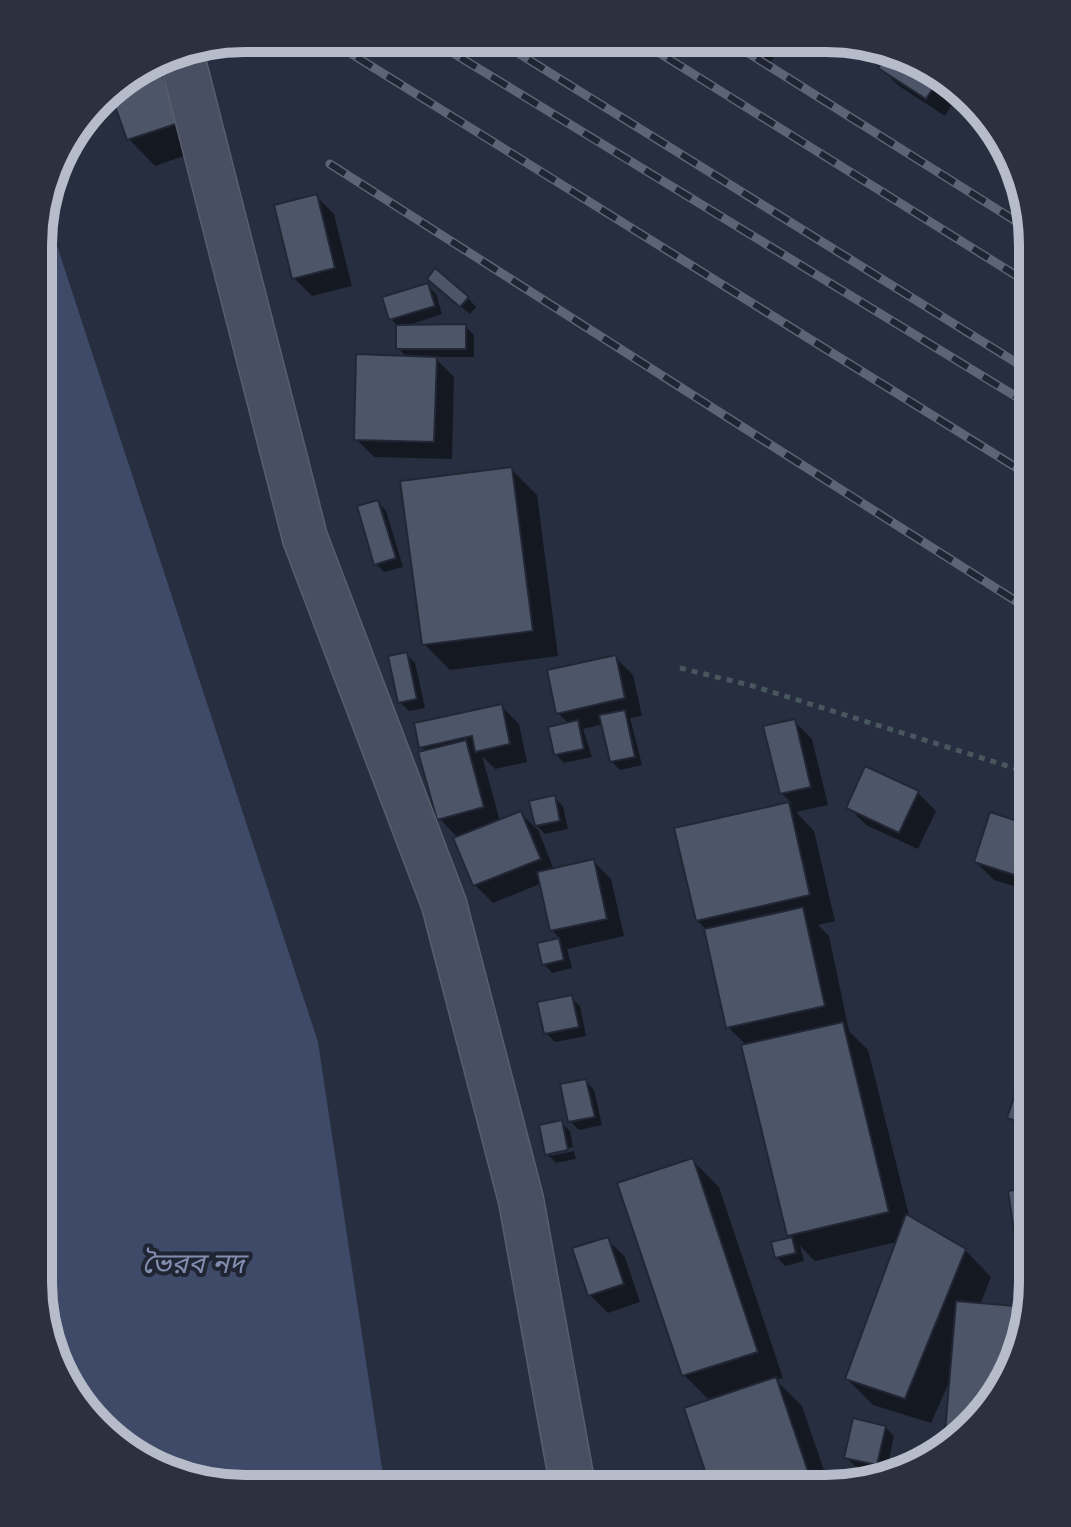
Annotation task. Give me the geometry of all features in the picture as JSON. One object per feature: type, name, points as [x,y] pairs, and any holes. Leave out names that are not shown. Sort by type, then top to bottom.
[{"type":"street","points":[[183,62],[305,538],[444,904],[521,1200],[571,1475]]},
{"type":"path","points":[[680,668],[753,686],[1019,770]]},
{"type":"water","name":"ভৈরব নদ","points":[[53,233],[318,1042],[383,1475],[245,1475],[195,1468],[160,1455],[138,1442],[100,1409],[72,1367],[62,1344],[52,1294]]},
{"type":"building","points":[[883,61],[934,86],[926,99],[878,68]]},
{"type":"building","points":[[162,72],[179,123],[127,140],[114,104]]},
{"type":"building","points":[[317,194],[335,268],[292,279],[274,205]]},
{"type":"building","points":[[435,268],[469,297],[460,307],[427,279]]},
{"type":"building","points":[[428,283],[435,306],[389,320],[382,297]]},
{"type":"building","points":[[466,324],[466,349],[396,349],[396,325]]},
{"type":"building","points":[[356,354],[437,357],[434,442],[354,440]]},
{"type":"building","points":[[512,467],[533,631],[422,645],[400,481]]},
{"type":"building","points":[[378,500],[396,558],[374,565],[357,506]]},
{"type":"building","points":[[407,652],[417,699],[398,703],[388,656]]},
{"type":"building","points":[[616,655],[625,698],[556,714],[547,670]]},
{"type":"building","points":[[502,704],[510,744],[475,752],[472,736],[419,748],[414,723]]},
{"type":"building","points":[[625,710],[635,757],[610,762],[599,715]]},
{"type":"building","points":[[795,719],[811,787],[780,794],[763,726]]},
{"type":"building","points":[[578,720],[584,749],[554,755],[548,727]]},
{"type":"building","points":[[466,740],[484,807],[437,820],[418,752]]},
{"type":"building","points":[[865,766],[919,791],[899,833],[846,808]]},
{"type":"building","points":[[555,795],[560,821],[535,826],[529,801]]},
{"type":"building","points":[[789,802],[810,895],[696,921],[674,828]]},
{"type":"building","points":[[521,811],[541,859],[473,886],[453,838]]},
{"type":"building","points":[[990,812],[1019,821],[1019,876],[974,862]]},
{"type":"building","points":[[594,859],[607,919],[550,931],[537,872]]},
{"type":"building","points":[[803,907],[825,1006],[726,1028],[704,929]]},
{"type":"building","points":[[559,938],[564,960],[542,965],[537,943]]},
{"type":"building","points":[[572,995],[579,1027],[544,1034],[537,1002]]},
{"type":"building","points":[[843,1022],[889,1212],[787,1236],[741,1045]]},
{"type":"building","points":[[586,1079],[595,1117],[568,1122],[560,1084]]},
{"type":"building","points":[[1015,1094],[1019,1095],[1019,1122],[1007,1118]]},
{"type":"building","points":[[562,1120],[568,1150],[545,1155],[539,1125]]},
{"type":"building","points":[[693,1158],[758,1352],[682,1376],[617,1183]]},
{"type":"building","points":[[1019,1189],[1019,1238],[1015,1238],[1008,1191]]},
{"type":"building","points":[[906,1214],[966,1249],[905,1399],[845,1379]]},
{"type":"building","points":[[608,1237],[624,1284],[588,1296],[572,1248]]},
{"type":"building","points":[[792,1237],[796,1253],[775,1258],[771,1242]]},
{"type":"building","points":[[956,1301],[1017,1306],[1009,1344],[999,1367],[971,1409],[945,1433]]},
{"type":"building","points":[[776,1377],[809,1475],[706,1475],[684,1408]]},
{"type":"building","points":[[853,1418],[886,1426],[877,1465],[844,1458]]},
{"type":"railway","points":[[348,52],[1019,469]]},
{"type":"railway","points":[[451,52],[1019,398]]},
{"type":"railway","points":[[517,52],[1019,364]]},
{"type":"railway","points":[[658,52],[1019,277]]},
{"type":"railway","points":[[747,52],[1017,222]]},
{"type":"railway","points":[[330,164],[1019,603]]}]
